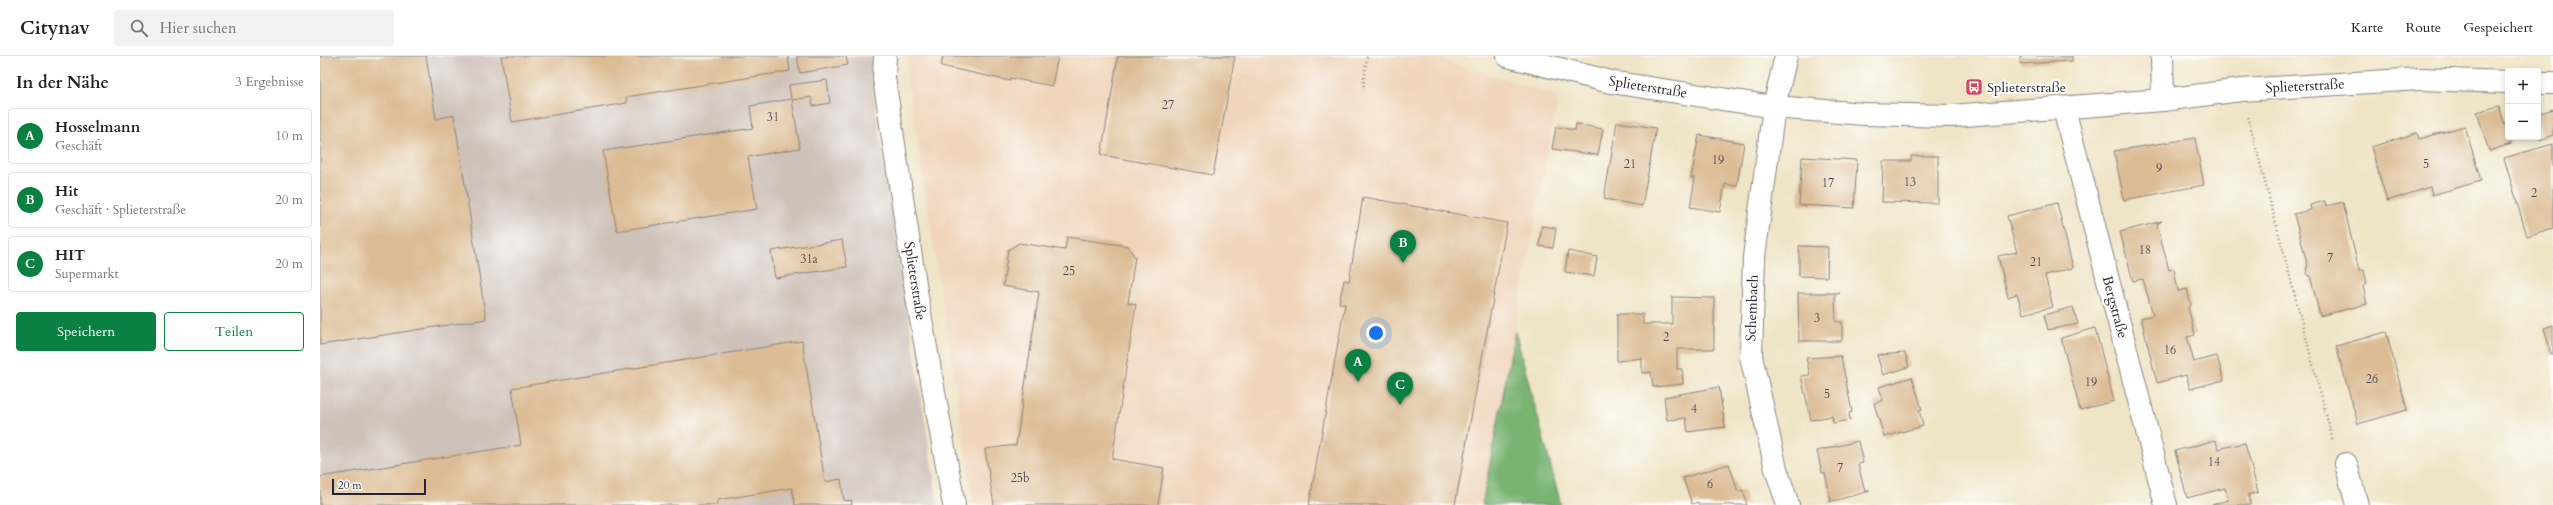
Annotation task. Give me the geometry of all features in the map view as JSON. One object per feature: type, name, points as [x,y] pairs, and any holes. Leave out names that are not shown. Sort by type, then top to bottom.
[{"type":"street","name":"Splieterstraße","points":[[885,56],[884,78],[917,297],[954,505]]},
{"type":"street","name":"Splieterstraße","points":[[1508,56],[1611,82],[1774,107],[1864,114],[1951,116],[2064,109],[2163,100],[2241,90],[2420,80],[2505,82]]},
{"type":"street","name":"Schembach","points":[[1786,56],[1774,107],[1754,257],[1751,356],[1776,469],[1788,505]]},
{"type":"street","points":[[2162,56],[2163,100]]},
{"type":"street","points":[[2541,83],[2553,83]]},
{"type":"street","name":"Bergstraße","points":[[2064,109],[2166,505]]},
{"type":"street","points":[[2346,464],[2357,505]]},
{"type":"path","points":[[1363,90],[1367,56]]},
{"type":"path","points":[[2241,90],[2334,446],[2346,464]]},
{"type":"shaded area","points":[[320,56],[872,56],[871,77],[938,505],[320,505]]},
{"type":"shaded area","points":[[908,56],[1429,56],[1558,96],[1482,505],[974,505],[907,75]]},
{"type":"green space","points":[[1515,331],[1561,505],[1482,505]]},
{"type":"building","points":[[320,56],[426,56],[436,119],[454,115],[486,319],[320,345]]},
{"type":"building","points":[[501,56],[788,56],[790,71],[626,97],[627,103],[512,122]]},
{"type":"building","points":[[797,56],[846,56],[848,65],[800,73]]},
{"type":"building","points":[[943,56],[1058,56],[1052,86],[1010,78],[1010,81],[941,66]]},
{"type":"building","points":[[1118,56],[1235,56],[1213,175],[1101,155]]},
{"type":"building","points":[[2020,56],[2072,56],[2072,61],[2021,64]]},
{"type":"building","points":[[827,80],[830,103],[813,106],[811,97],[792,100],[800,148],[748,157],[757,209],[617,231],[603,151],[753,128],[750,106],[791,99],[789,85]]},
{"type":"building","points":[[2499,106],[2505,125],[2505,140],[2510,140],[2511,144],[2489,151],[2477,112]]},
{"type":"building","points":[[2553,109],[2553,135],[2541,140],[2541,113]]},
{"type":"building","points":[[1617,122],[1656,128],[1642,206],[1604,199]]},
{"type":"building","points":[[1576,124],[1603,129],[1598,155],[1552,149],[1556,127],[1575,130]]},
{"type":"building","points":[[2465,126],[2481,181],[2432,195],[2430,187],[2387,201],[2371,147],[2417,133],[2419,139]]},
{"type":"building","points":[[1699,135],[1744,143],[1737,186],[1725,184],[1720,212],[1690,207],[1695,178],[1691,178]]},
{"type":"building","points":[[2195,138],[2204,185],[2124,200],[2114,151]]},
{"type":"building","points":[[2553,144],[2553,228],[2527,236],[2504,158]]},
{"type":"building","points":[[1911,156],[1938,156],[1938,203],[1882,202],[1883,161],[1911,161]]},
{"type":"building","points":[[1802,157],[1857,160],[1854,208],[1799,205]]},
{"type":"building","points":[[1363,197],[1507,223],[1455,505],[1309,505],[1345,304],[1339,303],[1344,280],[1349,281]]},
{"type":"building","points":[[2325,201],[2326,206],[2343,202],[2359,271],[2364,270],[2367,284],[2363,286],[2367,304],[2320,316],[2310,275],[2308,276],[2306,268],[2308,267],[2294,214],[2311,210],[2310,205]]},
{"type":"building","points":[[2057,203],[2073,268],[2045,275],[2053,307],[2023,314],[2017,294],[2008,297],[1998,256],[2017,252],[2007,216]]},
{"type":"building","points":[[2162,221],[2157,224],[2169,270],[2174,269],[2178,291],[2187,289],[2191,306],[2188,307],[2195,335],[2187,337],[2194,362],[2217,356],[2224,380],[2190,389],[2186,375],[2157,383],[2141,318],[2153,315],[2143,279],[2133,281],[2120,232]]},
{"type":"building","points":[[1542,226],[1556,228],[1553,248],[1539,246]]},
{"type":"building","points":[[1067,237],[1127,246],[1135,257],[1128,303],[1136,304],[1112,459],[1164,468],[1158,505],[994,505],[985,449],[1016,445],[1039,292],[1003,286],[1008,250],[1019,243],[1065,250]]},
{"type":"building","points":[[842,240],[847,267],[775,278],[771,251]]},
{"type":"building","points":[[1799,246],[1828,247],[1827,277],[1799,276]]},
{"type":"building","points":[[1568,251],[1597,257],[1594,276],[1565,272]]},
{"type":"building","points":[[1798,293],[1840,293],[1835,295],[1836,322],[1842,322],[1842,341],[1799,341]]},
{"type":"building","points":[[1672,297],[1714,298],[1714,349],[1677,349],[1677,369],[1682,369],[1683,384],[1653,387],[1651,372],[1642,373],[1642,358],[1617,361],[1617,314],[1643,314],[1643,324],[1672,324]]},
{"type":"building","points":[[2073,307],[2078,324],[2048,330],[2044,315]]},
{"type":"building","points":[[2553,325],[2553,354],[2551,354],[2544,328]]},
{"type":"building","points":[[2095,328],[2114,401],[2080,410],[2061,338]]},
{"type":"building","points":[[2386,332],[2407,410],[2358,424],[2336,346]]},
{"type":"building","points":[[802,341],[825,482],[841,479],[844,501],[851,500],[852,505],[795,505],[792,488],[717,500],[717,505],[320,505],[320,477],[521,445],[512,388]]},
{"type":"building","points":[[1905,353],[1909,367],[1883,375],[1877,355]]},
{"type":"building","points":[[1841,356],[1852,412],[1849,413],[1850,420],[1833,423],[1832,416],[1811,420],[1801,376],[1810,375],[1806,358]]},
{"type":"building","points":[[1912,377],[1922,409],[1919,410],[1923,426],[1884,437],[1874,403],[1883,401],[1879,387]]},
{"type":"building","points":[[1719,387],[1725,427],[1688,432],[1686,418],[1667,420],[1664,397]]},
{"type":"building","points":[[2216,440],[2218,449],[2245,443],[2258,492],[2248,495],[2251,505],[2212,505],[2228,500],[2225,488],[2187,498],[2175,451]]},
{"type":"building","points":[[1858,441],[1863,463],[1858,464],[1865,491],[1870,491],[1829,502],[1831,500],[1825,473],[1822,473],[1817,451]]},
{"type":"building","points":[[1729,464],[1738,492],[1743,490],[1747,505],[1699,505],[1698,502],[1692,504],[1683,478]]},
{"type":"place","name":"Splieterstraße","points":[[1974,87]]},
{"type":"place","name":"Hit","points":[[1403,263]]},
{"type":"place","name":"Hosselmann","points":[[1358,382]]},
{"type":"place","name":"HIT","points":[[1400,405]]}]
